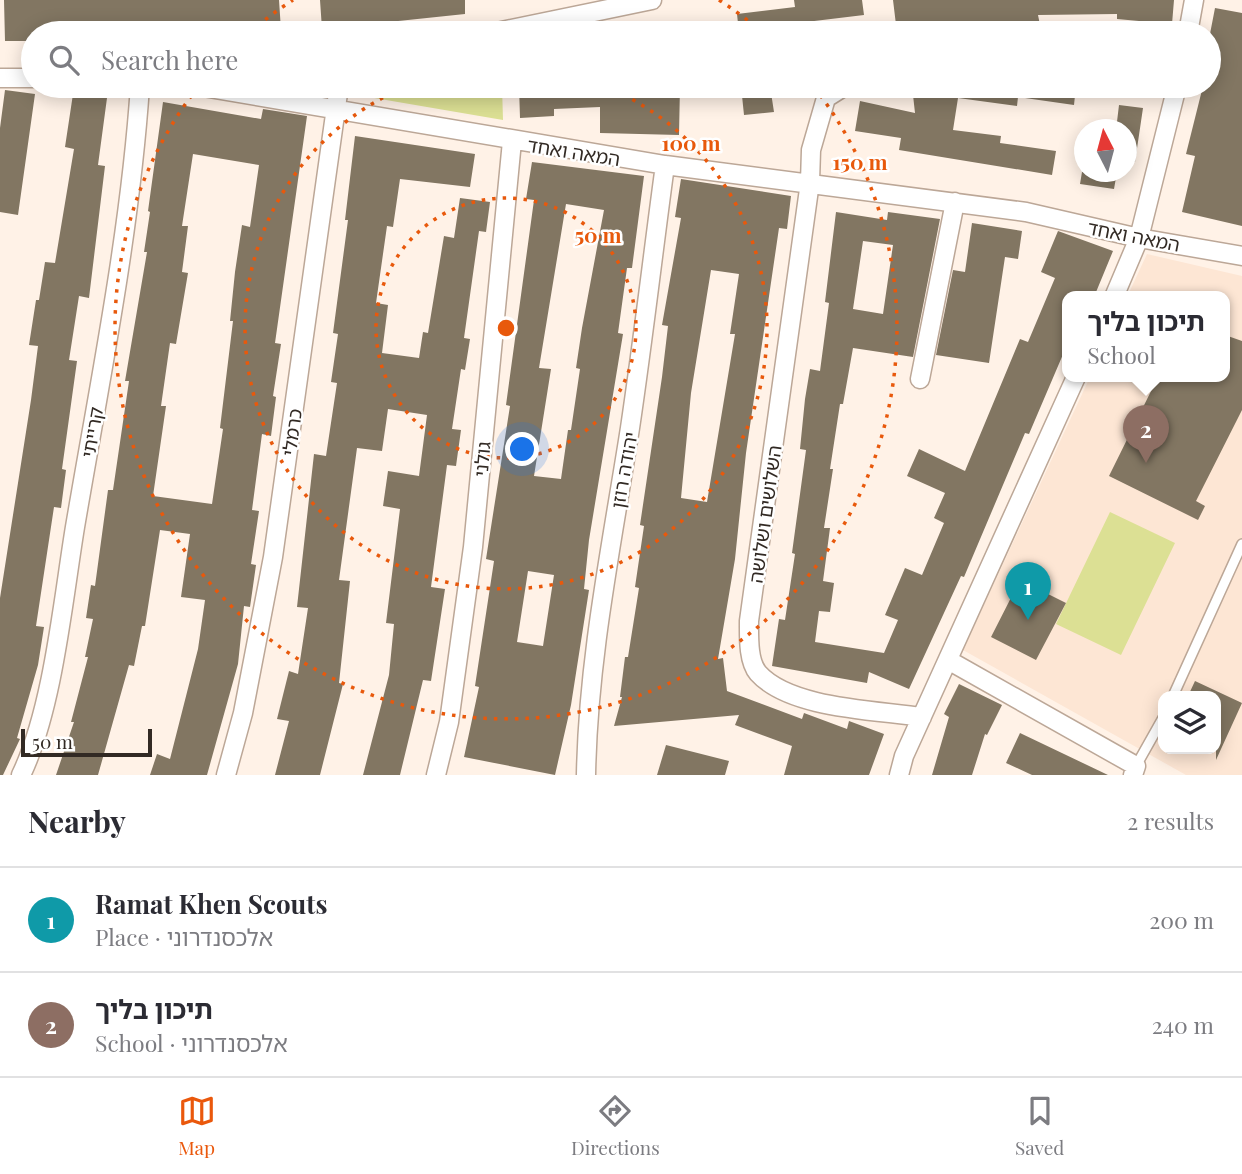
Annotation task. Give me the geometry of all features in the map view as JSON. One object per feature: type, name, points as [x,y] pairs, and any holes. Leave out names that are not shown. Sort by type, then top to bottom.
[{"type":"street","points":[[550,21],[652,0]]},
{"type":"street","points":[[1190,21],[1194,0]]},
{"type":"street","points":[[0,78],[21,78]]},
{"type":"street","name":"קרייתי","points":[[21,775],[28,761],[50,677],[125,225],[139,98]]},
{"type":"street","name":"המאה ואחד","points":[[267,98],[665,165],[1026,212],[1139,238],[1242,256]]},
{"type":"street","name":"כרמלי","points":[[226,775],[243,713],[272,557],[338,98]]},
{"type":"street","name":"השלושים ושלושה","points":[[826,98],[811,150],[810,182],[748,621],[750,650],[757,672],[782,692],[835,705],[922,717]]},
{"type":"street","points":[[1117,291],[1139,238],[1174,98]]},
{"type":"street","name":"גולני","points":[[436,775],[449,722],[473,547],[512,141]]},
{"type":"street","name":"יהודה רוזן","points":[[586,775],[587,711],[600,604],[630,427],[665,165]]},
{"type":"street","points":[[920,379],[955,202]]},
{"type":"street","points":[[899,775],[922,717],[1074,382]]},
{"type":"street","points":[[948,660],[1135,771]]},
{"type":"lane","points":[[1175,691],[1242,544]]},
{"type":"lane","points":[[1135,771],[1158,727]]},
{"type":"shaded area","points":[[1147,254],[1242,276],[1242,775],[1186,775],[963,650],[1088,382],[1230,382],[1230,291],[1130,291]]},
{"type":"green space","points":[[374,98],[502,98],[503,120]]},
{"type":"green space","points":[[1110,512],[1175,543],[1121,655],[1056,624]]},
{"type":"building","points":[[4,0],[279,0],[280,21],[21,21],[21,41],[5,41]]},
{"type":"building","points":[[320,0],[465,0],[465,14],[398,21],[321,21]]},
{"type":"building","points":[[794,0],[862,0],[864,15],[814,21],[738,21],[737,14],[795,7]]},
{"type":"building","points":[[893,0],[1174,0],[1172,21],[1117,19],[1117,14],[1038,15],[1039,21],[896,21]]},
{"type":"building","points":[[1215,8],[1242,13],[1242,226],[1182,212],[1195,156],[1186,154],[1200,98],[1221,98],[1221,21],[1212,21]]},
{"type":"building","points":[[5,90],[21,92],[21,98],[34,98],[18,215],[0,212],[0,128]]},
{"type":"building","points":[[72,98],[107,98],[98,165],[105,166],[89,298],[79,296],[69,360],[77,361],[62,469],[66,470],[61,508],[54,507],[36,626],[44,627],[38,665],[17,738],[20,739],[3,775],[0,775],[0,598],[38,346],[29,345],[36,300],[39,300],[45,262],[55,263],[74,149],[65,147]]},
{"type":"building","points":[[519,98],[680,98],[679,135],[600,133],[600,107],[554,109],[554,116],[520,118]]},
{"type":"building","points":[[742,98],[772,98],[774,112],[744,115]]},
{"type":"building","points":[[913,98],[958,98],[953,130],[1001,136],[1000,143],[1056,151],[1052,175],[899,150],[901,138],[855,131],[860,101],[915,113]]},
{"type":"building","points":[[958,98],[1018,98],[1017,106]]},
{"type":"building","points":[[1025,98],[1075,98],[1074,105]]},
{"type":"building","points":[[163,102],[261,119],[263,109],[307,116],[275,343],[281,344],[273,396],[276,397],[271,436],[262,434],[252,510],[259,511],[251,564],[256,565],[250,607],[244,606],[238,664],[207,775],[150,775],[157,754],[170,759],[198,649],[205,600],[181,597],[190,534],[160,530],[145,626],[142,626],[134,666],[129,665],[98,775],[56,775],[74,722],[71,722],[88,657],[85,657],[93,619],[86,618],[91,585],[95,586],[108,490],[113,490],[129,381],[125,381],[147,252],[144,252]],"holes":[[[193,154],[259,165],[250,227],[242,225],[235,272],[230,321],[233,321],[220,428],[223,429],[212,504],[153,496],[166,406],[161,406],[170,343],[176,344],[188,273],[182,272],[188,226],[182,226]]]},
{"type":"building","points":[[1119,105],[1143,108],[1137,148],[1137,119],[1117,119]]},
{"type":"building","points":[[355,136],[475,154],[470,187],[400,179],[393,227],[387,226],[376,303],[388,305],[382,353],[419,358],[423,332],[428,333],[444,236],[454,238],[460,198],[490,202],[486,232],[479,231],[464,338],[470,339],[465,370],[461,369],[452,429],[461,430],[456,466],[447,465],[431,587],[445,589],[431,681],[423,680],[400,775],[363,775],[389,675],[394,624],[386,623],[400,509],[383,506],[388,471],[419,476],[427,415],[388,409],[382,451],[357,448],[339,580],[350,581],[339,683],[343,684],[320,775],[275,775],[289,721],[277,719],[289,671],[298,674],[308,608],[297,607],[314,454],[326,456],[337,383],[331,382],[338,334],[333,333],[348,220],[345,220]]},
{"type":"building","points":[[532,162],[644,176],[632,268],[627,268],[618,333],[623,334],[589,540],[584,589],[589,590],[571,705],[555,775],[464,757],[479,687],[475,686],[494,561],[486,559],[510,406],[506,405],[534,200],[526,199]],"holes":[[[566,204],[604,210],[582,328],[576,368],[580,369],[561,479],[534,476],[551,369],[539,368]],[[528,571],[554,575],[543,646],[517,642]]]},
{"type":"building","points":[[681,179],[791,196],[787,229],[779,228],[746,453],[735,559],[718,659],[723,658],[727,691],[802,719],[804,713],[847,729],[849,721],[884,734],[869,775],[784,775],[792,746],[735,725],[739,715],[614,726],[622,697],[625,657],[628,657],[639,588],[635,587],[644,526],[640,525],[668,326],[662,325],[681,218],[675,217]],"holes":[[[711,270],[739,274],[730,334],[735,334],[707,502],[681,498],[691,393]]]},
{"type":"building","points":[[1080,182],[1115,182],[1114,189]]},
{"type":"building","points":[[836,212],[887,220],[888,212],[940,219],[913,357],[853,348],[843,404],[840,404],[830,469],[833,469],[824,528],[830,528],[823,581],[834,583],[830,612],[819,611],[815,642],[884,653],[898,620],[885,615],[905,568],[922,575],[944,523],[934,518],[945,493],[907,476],[919,449],[965,471],[1020,339],[1028,342],[1055,278],[1041,272],[1058,231],[1113,251],[1096,291],[1062,291],[1062,357],[1029,434],[1025,433],[964,577],[961,576],[909,689],[869,672],[867,683],[772,666],[779,619],[785,620],[795,554],[792,553],[806,450],[800,449],[805,399],[810,369],[820,371],[829,303],[825,302]],"holes":[[[863,241],[893,245],[883,314],[853,309]]]},
{"type":"building","points":[[972,223],[1022,231],[1018,259],[1005,257],[989,363],[936,355],[953,270],[965,272]]},
{"type":"building","points":[[1230,337],[1242,341],[1242,410],[1196,501],[1205,506],[1198,520],[1109,476],[1156,382],[1230,382]]},
{"type":"building","points":[[1020,580],[1066,603],[1036,660],[991,637]]},
{"type":"building","points":[[1195,681],[1216,691],[1190,691]]},
{"type":"building","points":[[959,684],[1002,705],[987,735],[985,734],[972,775],[932,775],[949,717],[944,714]]},
{"type":"building","points":[[1221,693],[1242,703],[1221,749]]},
{"type":"building","points":[[1020,733],[1108,775],[1032,775],[1006,763]]},
{"type":"building","points":[[666,745],[729,761],[725,775],[657,775]]},
{"type":"place","name":"תיכון בליך","points":[[1146,463]]},
{"type":"place","name":"Ramat Khen Scouts","points":[[1028,620]]}]
